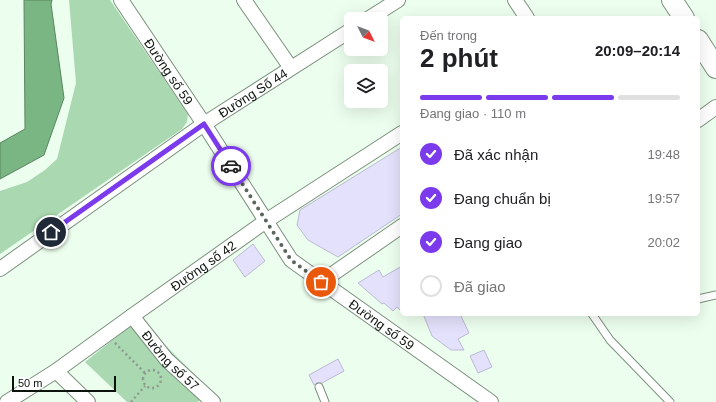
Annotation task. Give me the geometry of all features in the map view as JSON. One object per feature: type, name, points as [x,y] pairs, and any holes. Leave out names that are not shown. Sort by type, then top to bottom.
[{"type":"main road","points":[[672,0],[683,16]]},
{"type":"main road","points":[[700,43],[716,68]]},
{"type":"street","name":"Đường số 59","points":[[120,0],[204,124],[291,260],[491,402]]},
{"type":"street","points":[[244,0],[292,68]]},
{"type":"street","points":[[379,12],[398,0]]},
{"type":"street","points":[[515,0],[526,16]]},
{"type":"street","name":"Đường Số 44","points":[[0,269],[204,124],[344,35]]},
{"type":"street","points":[[700,119],[716,107]]},
{"type":"street","name":"Đường số 42","points":[[7,402],[56,372],[266,221],[400,134]]},
{"type":"street","points":[[321,282],[400,227]]},
{"type":"street","name":"Đường số 57","points":[[132,316],[167,360],[213,402]]},
{"type":"street","points":[[56,372],[88,402]]},
{"type":"lane","points":[[700,299],[716,295]]},
{"type":"lane","points":[[593,316],[610,340],[670,402]]},
{"type":"lane","points":[[319,387],[325,402]]},
{"type":"path","points":[[107,335],[145,372]]},
{"type":"path","points":[[156,370],[161,377],[160,383],[156,387],[149,388],[145,386],[142,379],[145,372],[156,370]]},
{"type":"path","points":[[130,402],[145,386]]},
{"type":"shaded area","points":[[24,0],[52,0],[51,4],[64,98],[44,155],[0,179],[0,143],[25,129]]},
{"type":"shaded area","points":[[69,0],[110,0],[188,114],[187,122],[182,129],[0,254],[0,191],[27,182],[45,170],[57,159],[76,83]]},
{"type":"shaded area","points":[[139,319],[210,390],[198,402],[127,402],[85,362]]},
{"type":"building","points":[[400,148],[400,215],[338,257],[308,240],[297,225],[300,210]]},
{"type":"building","points":[[253,244],[265,261],[245,277],[233,260]]},
{"type":"building","points":[[400,267],[400,310],[397,307],[393,311],[384,303],[382,304],[358,283],[379,270],[383,277]]},
{"type":"building","points":[[424,316],[461,316],[469,333],[458,339],[464,350],[451,350],[432,336]]},
{"type":"building","points":[[484,350],[492,367],[478,373],[470,356]]},
{"type":"building","points":[[338,359],[344,371],[322,383],[317,383],[314,385],[309,375]]},
{"type":"way so far","points":[[231,166],[291,260],[321,282]]},
{"type":"route","points":[[51,232],[204,124],[231,166]]}]
